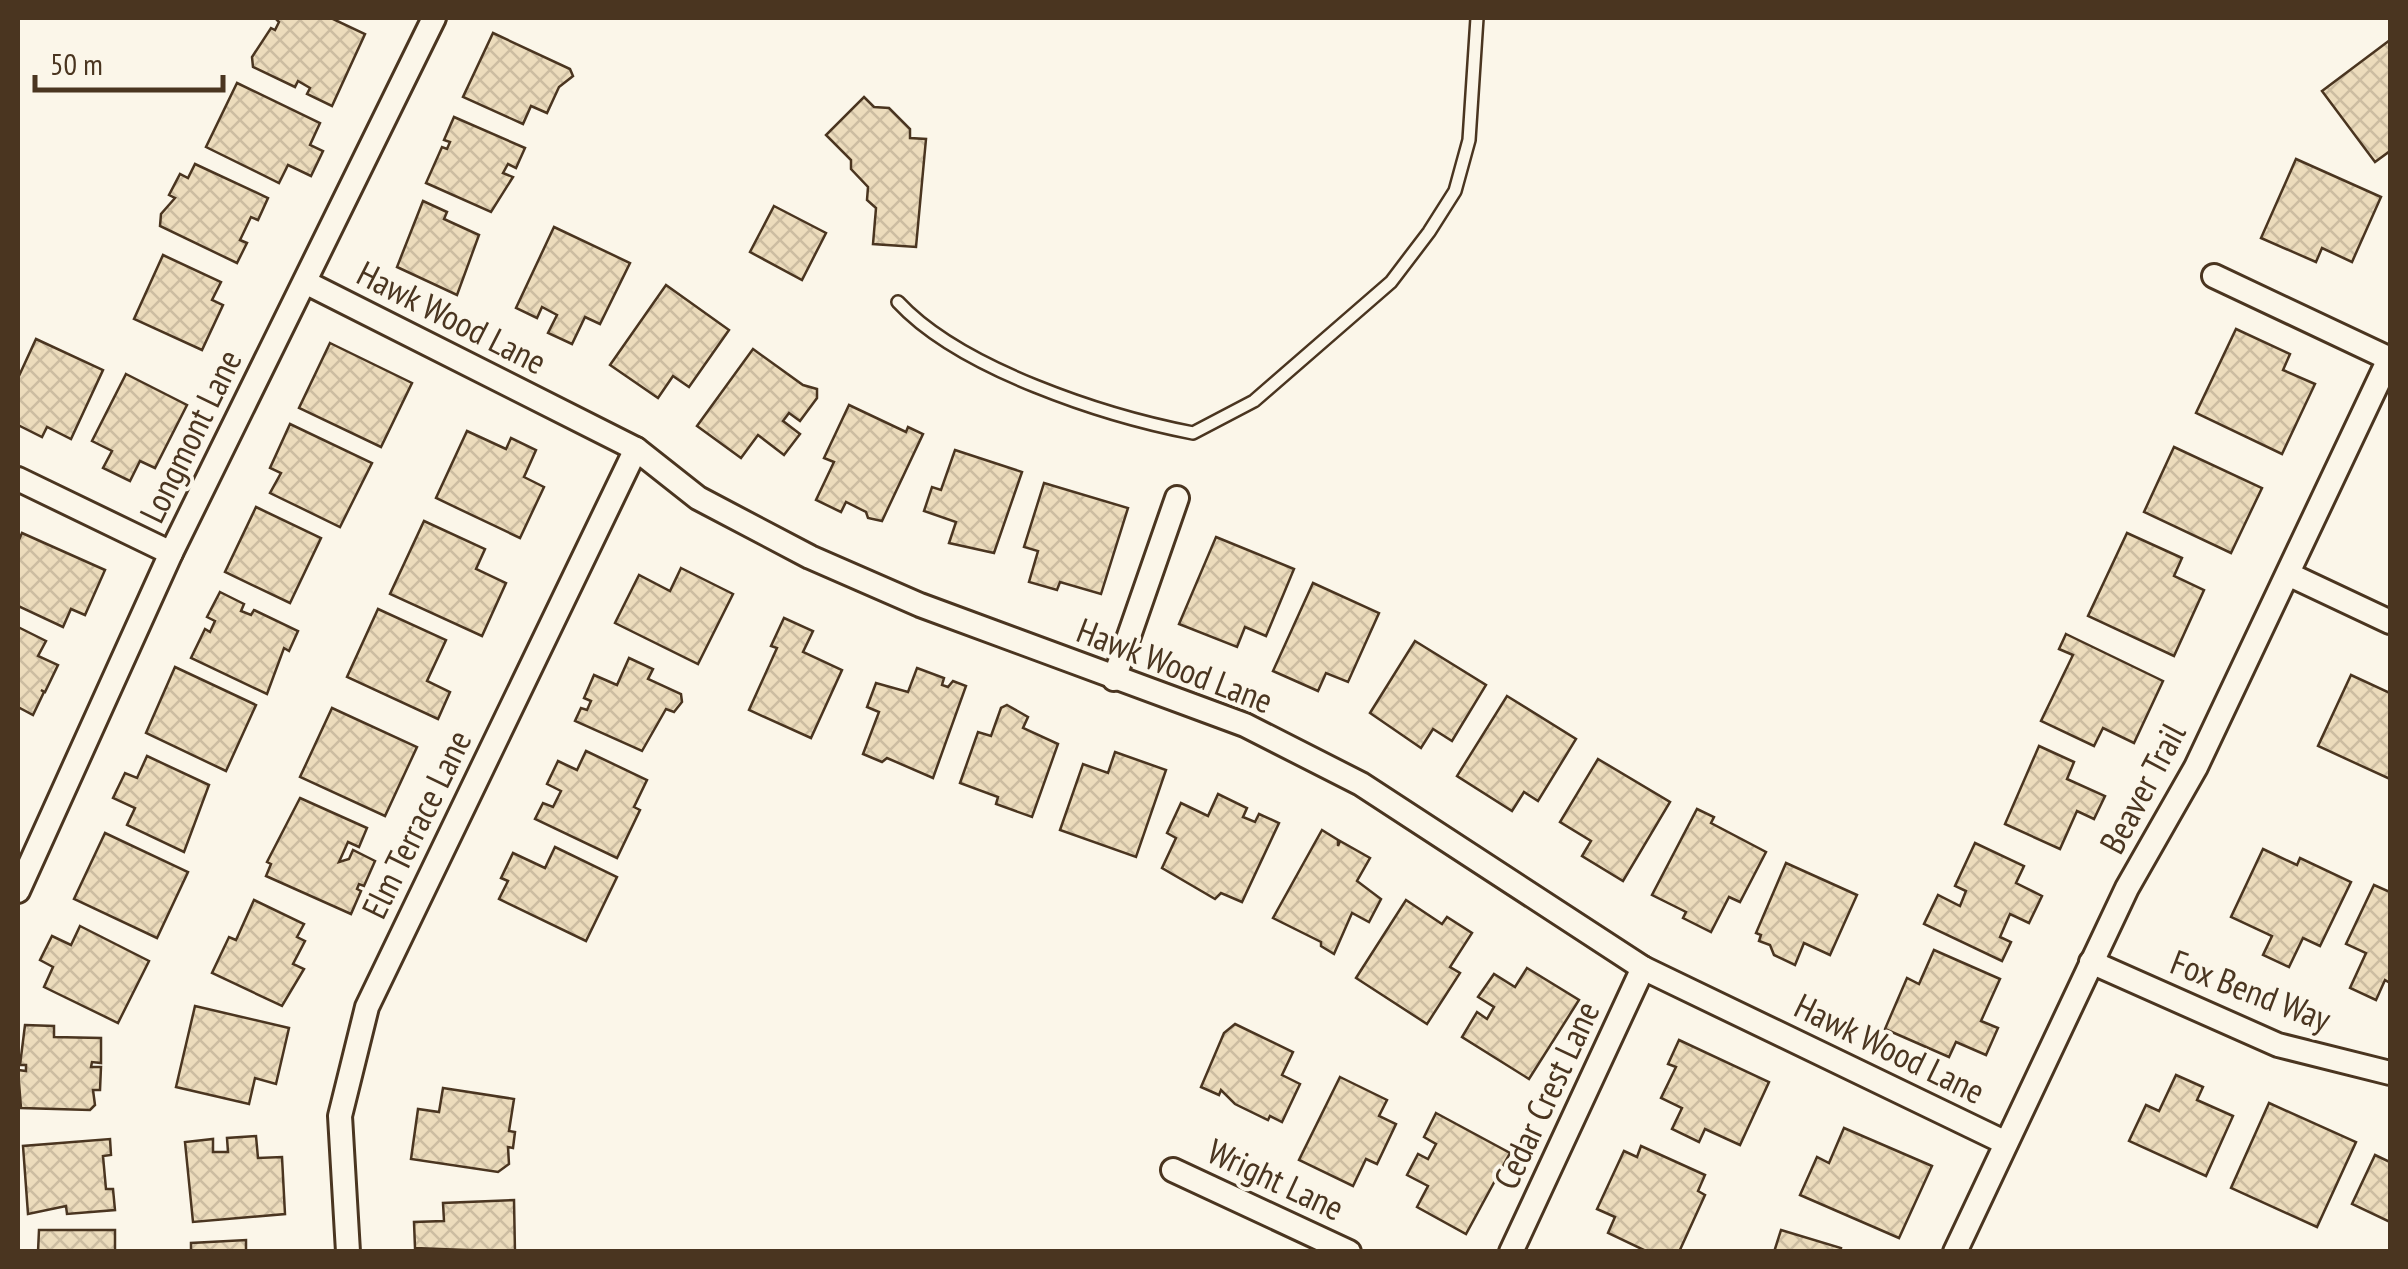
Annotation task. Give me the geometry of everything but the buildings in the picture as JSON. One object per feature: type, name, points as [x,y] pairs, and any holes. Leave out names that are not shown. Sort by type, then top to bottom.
[{"type":"street","name":"Longmont Lane","points":[[18,891],[171,553],[434,18]]},
{"type":"street","points":[[2214,276],[2390,358]]},
{"type":"street","name":"Hawk Wood Lane","points":[[305,282],[636,448],[698,498],[810,557],[920,606],[1245,725],[1360,784],[1644,968],[2006,1143]]},
{"type":"street","name":"Beaver Trail","points":[[1955,1252],[2091,962],[2196,767],[2390,358]]},
{"type":"street","name":"Elm Terrace Lane","points":[[348,1252],[340,1116],[367,1007],[636,448]]},
{"type":"street","points":[[18,478],[171,553]]},
{"type":"street","points":[[1114,679],[1177,498]]},
{"type":"street","points":[[2288,574],[2390,622]]},
{"type":"street","name":"Fox Bend Way","points":[[2091,962],[2278,1045],[2390,1074]]},
{"type":"street","name":"Cedar Crest Lane","points":[[1511,1252],[1644,968]]},
{"type":"street","name":"Wright Lane","points":[[1173,1170],[1349,1252]]},
{"type":"lane","points":[[898,302],[922,328],[1022,377],[1106,414],[1193,433],[1254,400],[1391,282],[1429,232],[1456,191],[1468,140],[1476,18]]}]
